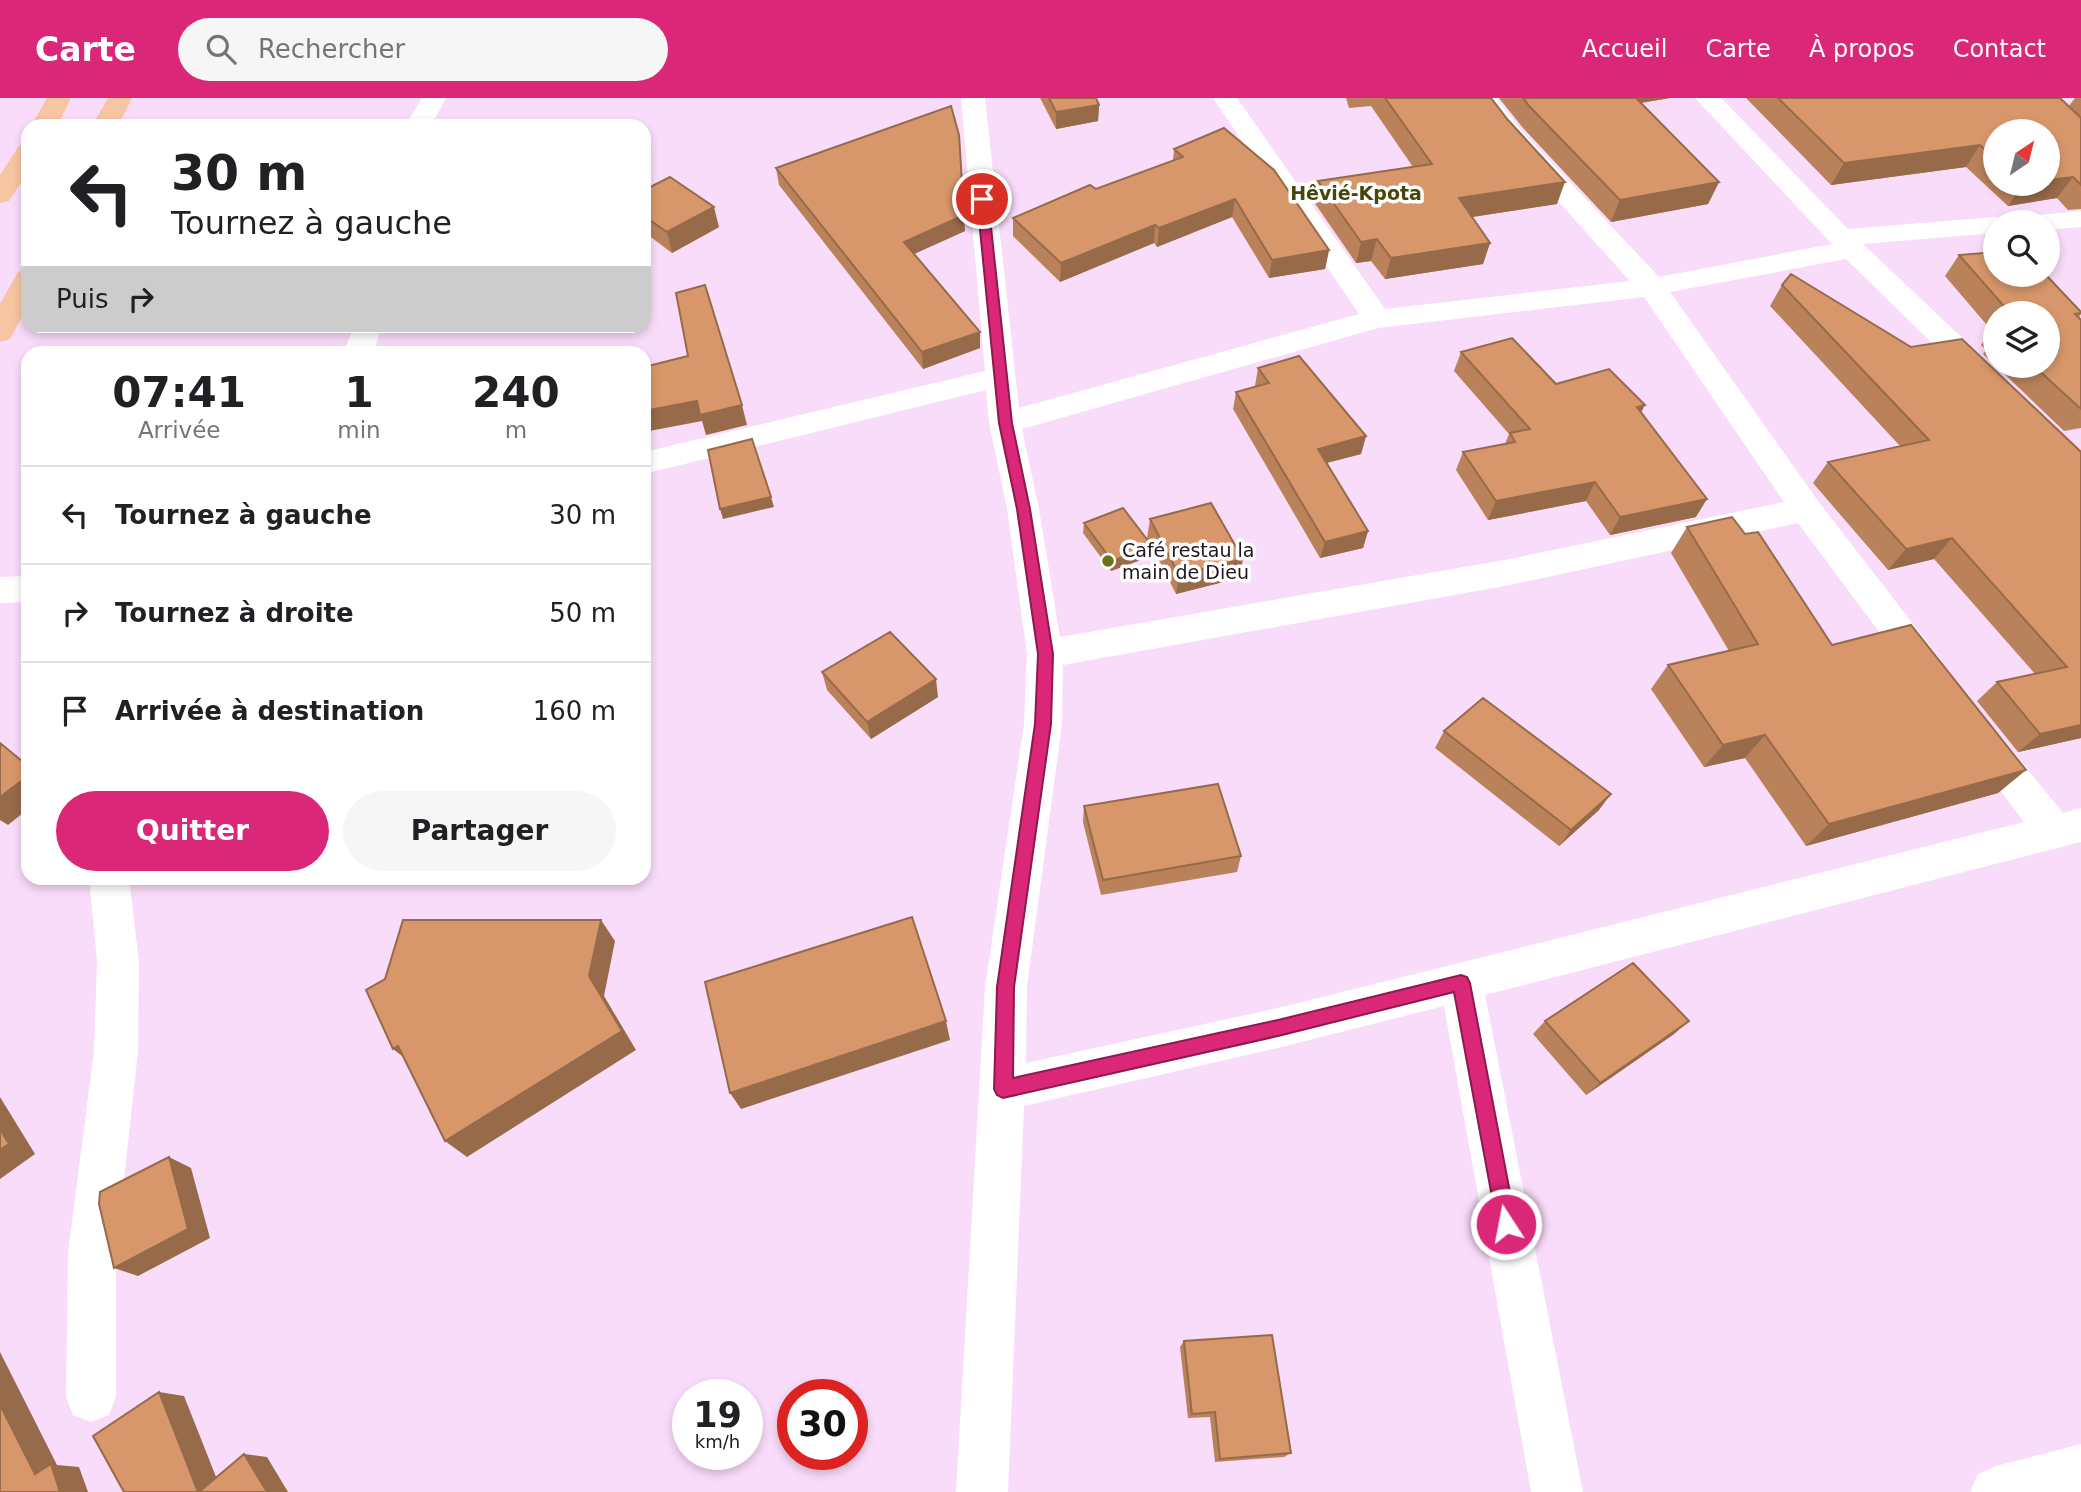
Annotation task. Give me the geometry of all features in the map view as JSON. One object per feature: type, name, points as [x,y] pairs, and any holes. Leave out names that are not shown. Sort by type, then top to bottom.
[{"type":"main road","points":[[48,119],[59,98]]},
{"type":"main road","points":[[109,119],[120,98]]},
{"type":"main road","points":[[0,195],[21,163]]},
{"type":"main road","points":[[0,332],[21,292]]},
{"type":"street","points":[[422,119],[433,98]]},
{"type":"street","points":[[973,98],[1005,423],[1023,509],[1045,654],[1043,724],[1006,987],[982,1492]]},
{"type":"street","points":[[1225,98],[1377,319]]},
{"type":"street","points":[[1003,1089],[1278,1028],[1461,983],[2067,827],[1954,704],[1806,509],[1652,287],[1511,135],[1483,98]]},
{"type":"street","points":[[1707,98],[1847,243],[2001,393]]},
{"type":"street","points":[[2060,220],[2081,219]]},
{"type":"street","points":[[1005,423],[1377,319],[1652,287],[1847,243],[1983,226]]},
{"type":"street","points":[[651,461],[1000,377]]},
{"type":"street","points":[[1045,654],[1510,572],[1806,509]]},
{"type":"street","points":[[0,590],[21,589]]},
{"type":"street","points":[[91,1397],[92,1253],[116,1051],[118,961],[110,885]]},
{"type":"street","points":[[1461,983],[1557,1492]]},
{"type":"street","points":[[1996,1492],[2081,1470]]},
{"type":"building","points":[[1049,98],[1096,98],[1099,105],[1056,112]]},
{"type":"building","points":[[1385,98],[1491,98],[1565,182],[1459,198],[1490,243],[1391,258],[1377,239],[1361,242],[1318,181],[1432,164]]},
{"type":"building","points":[[1523,98],[1636,98],[1719,182],[1620,200]]},
{"type":"building","points":[[1778,98],[2060,98],[2081,118],[2081,185],[2073,177],[2060,179],[2060,119],[1983,119],[1983,148],[1980,145],[1844,163]]},
{"type":"building","points":[[951,106],[959,135],[964,215],[904,242],[980,332],[922,352],[776,168]]},
{"type":"building","points":[[1224,128],[1274,170],[1329,250],[1272,260],[1235,199],[1159,228],[1155,225],[1061,263],[1013,218],[1090,185],[1096,189],[1183,157],[1174,149]]},
{"type":"building","points":[[670,177],[714,207],[667,232],[651,221],[651,186]]},
{"type":"building","points":[[1983,253],[1983,282],[1959,255]]},
{"type":"building","points":[[1791,274],[1911,347],[1962,339],[1983,359],[1983,378],[2003,378],[2081,452],[2081,725],[2040,734],[1997,682],[2067,667],[1952,538],[1906,549],[1828,462],[1929,440],[1782,285]]},
{"type":"building","points":[[705,285],[742,405],[700,415],[697,401],[651,410],[651,365],[688,356],[676,293]]},
{"type":"building","points":[[1987,287],[2057,287],[2081,312],[2075,314],[2081,320],[2081,409],[2047,378],[2060,378],[2060,301],[1999,301]]},
{"type":"building","points":[[1512,338],[1556,384],[1609,369],[1645,405],[1637,407],[1707,499],[1620,517],[1595,482],[1496,501],[1463,452],[1515,442],[1510,433],[1530,429],[1461,352]]},
{"type":"building","points":[[1299,356],[1366,436],[1318,449],[1368,531],[1325,542],[1236,392],[1269,383],[1258,368]]},
{"type":"building","points":[[752,439],[771,497],[720,509],[708,450]]},
{"type":"building","points":[[1211,503],[1243,559],[1179,575],[1150,519]]},
{"type":"building","points":[[1123,508],[1152,546],[1112,561],[1084,523]]},
{"type":"building","points":[[1732,517],[1745,534],[1758,532],[1832,645],[1911,625],[2026,770],[1829,824],[1765,735],[1723,745],[1668,665],[1758,644],[1687,527]]},
{"type":"building","points":[[890,632],[936,679],[867,722],[822,672]]},
{"type":"building","points":[[1483,698],[1611,794],[1571,830],[1444,731]]},
{"type":"building","points":[[0,743],[21,760],[21,781],[0,797]]},
{"type":"building","points":[[1218,784],[1241,856],[1103,880],[1084,806]]},
{"type":"building","points":[[912,917],[946,1021],[730,1093],[705,982]]},
{"type":"building","points":[[403,920],[601,920],[589,976],[622,1031],[445,1141],[398,1046],[393,1049],[366,990],[385,979]]},
{"type":"building","points":[[1633,963],[1689,1021],[1600,1083],[1545,1021]]},
{"type":"building","points":[[0,1129],[9,1144],[0,1150]]},
{"type":"building","points":[[169,1157],[188,1229],[114,1268],[99,1204],[100,1192]]},
{"type":"building","points":[[1272,1335],[1291,1453],[1220,1459],[1215,1412],[1192,1414],[1184,1341]]},
{"type":"building","points":[[159,1392],[198,1492],[124,1492],[93,1436]]},
{"type":"building","points":[[0,1405],[35,1474],[51,1464],[60,1492],[0,1492]]},
{"type":"building","points":[[244,1454],[267,1492],[199,1492]]},
{"type":"place","name":"Café restau la main de Dieu","points":[[1108,561]]},
{"type":"district","name":"Hêvié-Kpota","points":[[1356,193]]},
{"type":"route","points":[[982,199],[1005,423],[1023,509],[1045,654],[1043,724],[1025,835],[1006,987],[1003,1089],[1278,1028],[1461,983],[1506,1224]]}]
